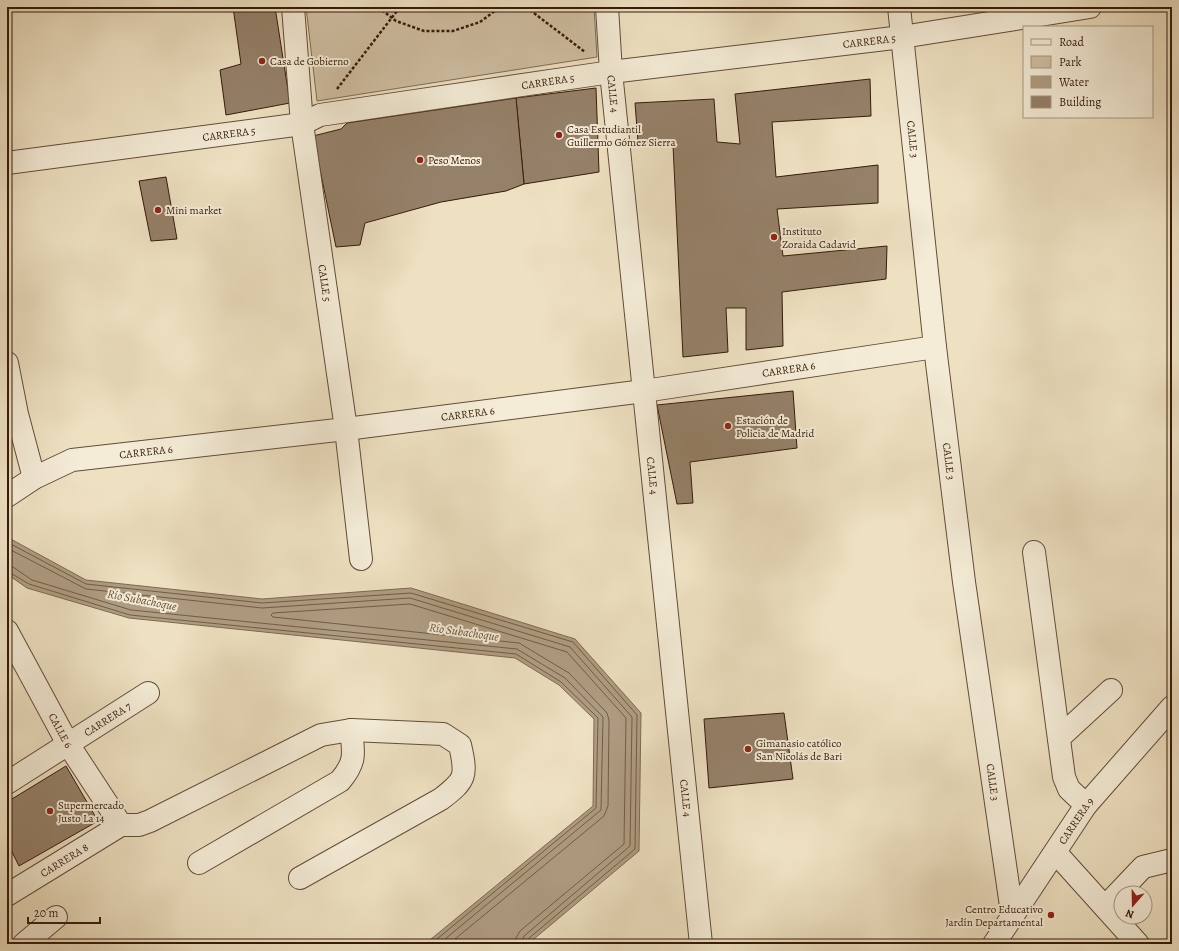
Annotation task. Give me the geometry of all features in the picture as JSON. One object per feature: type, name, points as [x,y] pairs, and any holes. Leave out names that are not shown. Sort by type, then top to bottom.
[{"type":"street","name":"CALLE 5","points":[[293,7],[302,124],[346,429],[361,559]]},
{"type":"street","name":"CALLE 4","points":[[607,7],[611,72],[702,944]]},
{"type":"street","name":"CALLE 3","points":[[899,7],[935,347],[964,582],[1012,913]]},
{"type":"street","name":"CARRERA 5","points":[[7,163],[302,124],[320,115],[611,72],[902,37],[1000,14],[1090,7]]},
{"type":"street","name":"CARRERA 6","points":[[7,496],[34,478],[72,460],[346,429],[644,391],[935,347]]},
{"type":"street","points":[[7,363],[17,414],[34,478]]},
{"type":"street","points":[[1034,552],[1064,777],[1069,789],[1086,805]]},
{"type":"street","name":"CALLE 6","points":[[7,631],[68,744],[121,825]]},
{"type":"street","points":[[1059,738],[1111,690]]},
{"type":"street","name":"CARRERA 7","points":[[7,783],[148,694]]},
{"type":"street","name":"CARRERA 9","points":[[994,944],[1012,913],[1056,853],[1086,805],[1172,707]]},
{"type":"street","points":[[199,863],[340,781],[350,769],[354,754],[351,730]]},
{"type":"street","points":[[121,825],[139,825],[150,821],[321,735],[351,730],[442,734],[460,745],[465,768],[458,786],[441,799],[300,878]]},
{"type":"street","name":"CARRERA 8","points":[[7,895],[121,825]]},
{"type":"street","points":[[1056,853],[1138,944]]},
{"type":"street","points":[[1105,907],[1143,868],[1172,860]]},
{"type":"street","points":[[24,944],[56,917]]},
{"type":"path","points":[[378,7],[396,21],[424,31],[452,31],[480,22],[500,7]]},
{"type":"path","points":[[336,91],[400,7]]},
{"type":"path","points":[[526,7],[590,55]]},
{"type":"green space","points":[[306,7],[594,7],[597,57],[317,101]]},
{"type":"water","name":"Río Subachoque","points":[[7,537],[86,580],[262,599],[411,588],[575,639],[641,713],[639,851],[528,944],[425,944],[593,806],[594,719],[559,685],[515,658],[129,618],[27,588],[7,574]]},
{"type":"building","name":"Casa de Gobierno","points":[[233,7],[275,7],[290,103],[226,115],[220,70],[241,64]]},
{"type":"building","points":[[870,79],[871,116],[772,122],[776,177],[878,165],[878,203],[777,209],[783,256],[887,246],[886,279],[782,292],[783,346],[746,350],[746,308],[726,308],[728,352],[683,357],[673,145],[638,142],[635,103],[714,99],[717,142],[740,144],[735,94]]},
{"type":"building","name":"Casa Estudiantil Guillermo Gómez Sierra","points":[[596,88],[599,172],[524,184],[516,98]]},
{"type":"building","name":"Peso Menos","points":[[516,98],[524,184],[506,191],[441,202],[365,223],[360,245],[336,247],[313,136],[341,129],[347,123]]},
{"type":"building","name":"Mini market","points":[[166,177],[177,239],[151,241],[139,181]]},
{"type":"building","name":"Estación de Policia de Madrid","points":[[793,391],[797,448],[690,462],[693,503],[677,504],[657,405]]},
{"type":"building","name":"Gimanasio católico San Nicolás de Bari","points":[[784,713],[793,779],[709,788],[704,719]]},
{"type":"building","name":"Supermercado Justo La 14","points":[[66,766],[98,821],[19,866],[7,842],[7,802]]},
{"type":"place","name":"Casa de Gobierno","points":[[262,61]]},
{"type":"place","name":"Casa Estudiantil Guillermo Gómez Sierra","points":[[559,135]]},
{"type":"place","name":"Peso Menos","points":[[420,160]]},
{"type":"place","name":"Mini market","points":[[158,210]]},
{"type":"place","name":"Instituto Zoraida Cadavid","points":[[774,237]]},
{"type":"place","name":"Estación de Policia de Madrid","points":[[728,426]]},
{"type":"place","name":"Gimanasio católico San Nicolás de Bari","points":[[748,749]]},
{"type":"place","name":"Supermercado Justo La 14","points":[[50,811]]},
{"type":"place","name":"Centro Educativo Jardín Departamental","points":[[1051,915]]}]
